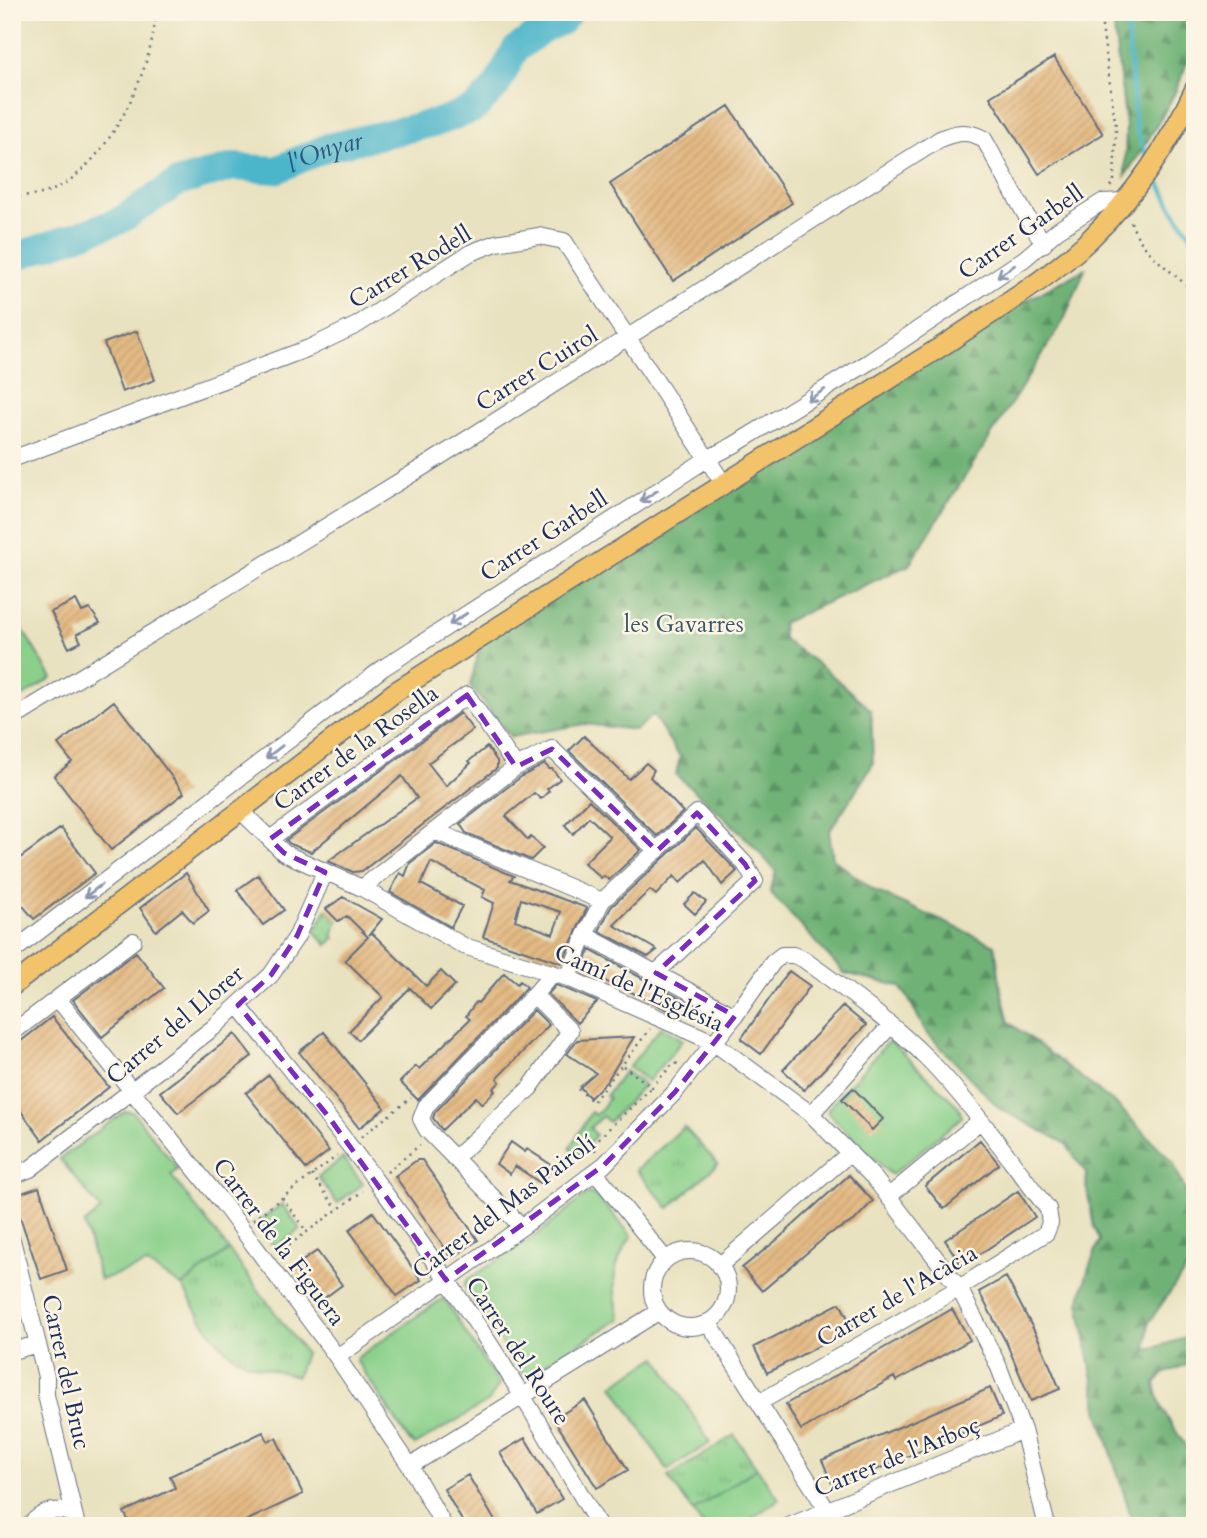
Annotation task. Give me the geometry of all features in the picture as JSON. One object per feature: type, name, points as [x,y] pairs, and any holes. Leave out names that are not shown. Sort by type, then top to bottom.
[{"type":"main road","points":[[12,986],[395,692],[950,341],[1037,281],[1088,241],[1125,201],[1168,142],[1195,89]]},
{"type":"street","name":"Carrer Cuirol","points":[[12,719],[428,464],[940,139],[963,132],[984,139],[1044,244]]},
{"type":"street","name":"Carrer Garbell","points":[[12,952],[383,668],[707,459],[869,362],[1044,244],[1058,230],[1101,202],[1125,201]]},
{"type":"street","name":"Carrer Rodell","points":[[12,459],[309,348],[357,325],[470,253],[496,243],[539,236],[564,241],[723,483]]},
{"type":"street","name":"Carrer de la Rosella","points":[[270,839],[467,695],[516,767]]},
{"type":"street","points":[[362,888],[516,767],[551,749],[657,851]]},
{"type":"street","name":"Camí de l'Església","points":[[240,810],[284,853],[362,888],[464,946],[561,975],[713,1042],[811,1114],[889,1196],[959,1288],[998,1364],[1023,1430],[1048,1526]]},
{"type":"street","points":[[522,1227],[432,1135],[421,1119],[426,1106],[534,995],[561,975],[602,901],[697,813],[745,864],[755,881],[656,973]]},
{"type":"street","points":[[435,831],[602,901]]},
{"type":"street","name":"Carrer del Llorer","points":[[12,1176],[30,1168],[133,1091],[213,1028],[271,975],[297,936],[325,872]]},
{"type":"street","points":[[585,935],[735,1016]]},
{"type":"street","points":[[12,1033],[133,942]]},
{"type":"street","name":"Carrer del Mas Pairolí","points":[[337,1357],[600,1169],[675,1092],[735,1016],[773,962],[782,955],[803,959],[831,978],[928,1059],[1048,1209],[1050,1223]]},
{"type":"street","points":[[455,1158],[530,1088],[570,1031],[534,995]]},
{"type":"street","name":"Carrer de la Figuera","points":[[58,999],[267,1261],[337,1357],[410,1466],[444,1526]]},
{"type":"street","name":"Carrer del Roure","points":[[238,1005],[328,1116],[446,1280],[523,1396],[599,1526]]},
{"type":"street","points":[[811,1114],[891,1026]]},
{"type":"street","points":[[889,1196],[980,1121]]},
{"type":"street","points":[[719,1266],[850,1153]]},
{"type":"street","points":[[600,1169],[665,1259]]},
{"type":"street","name":"Carrer de l'Acàcia","points":[[760,1402],[959,1288],[1046,1233],[1050,1223]]},
{"type":"street","name":"Carrer del Bruc","points":[[14,1248],[46,1377],[46,1395],[75,1520]]},
{"type":"street","points":[[683,1251],[696,1251],[706,1254],[719,1266],[728,1284],[726,1301],[720,1312],[708,1322],[692,1327],[673,1324],[658,1311],[652,1299],[652,1279],[665,1259],[683,1251]]},
{"type":"street","points":[[410,1466],[658,1311]]},
{"type":"street","points":[[708,1322],[827,1510]]},
{"type":"street","points":[[12,1351],[38,1344]]},
{"type":"street","name":"Carrer de l'Arboç","points":[[789,1526],[1023,1430]]},
{"type":"street","name":"Carrer del Bruc","points":[[29,1526],[43,1513],[53,1510],[75,1520]]},
{"type":"path","points":[[12,197],[45,193],[56,187],[78,174],[105,144],[139,87],[155,30],[156,12]]},
{"type":"path","points":[[1100,12],[1116,128],[1114,181],[1101,202]]},
{"type":"path","points":[[1125,201],[1134,232],[1155,258],[1195,295]]},
{"type":"path","points":[[578,1089],[593,1102],[658,1018]]},
{"type":"path","points":[[600,1169],[595,1142],[674,1063],[695,1066]]},
{"type":"path","points":[[622,1066],[652,1087]]},
{"type":"path","points":[[242,1228],[412,1098],[426,1106]]},
{"type":"path","points":[[267,1261],[375,1182],[432,1135]]},
{"type":"path","points":[[312,1175],[337,1210]]},
{"type":"path","points":[[282,1198],[307,1232]]},
{"type":"highlighted area","points":[[467,695],[516,767],[552,749],[657,851],[697,813],[745,864],[755,881],[656,973],[735,1016],[675,1092],[604,1165],[446,1280],[328,1116],[238,1005],[271,975],[297,936],[325,872],[284,853],[270,839]]},
{"type":"green space","points":[[1112,12],[1195,12],[1189,57],[1181,78],[1161,118],[1125,176],[1126,126]]},
{"type":"green space","name":"les Gavarres","points":[[1085,269],[1064,320],[909,565],[782,623],[783,639],[826,670],[871,710],[873,764],[829,832],[833,859],[875,891],[995,945],[1001,990],[1009,1022],[1118,1106],[1173,1162],[1195,1213],[1195,1257],[1149,1322],[1146,1350],[1195,1335],[1195,1361],[1165,1373],[1155,1383],[1166,1416],[1195,1466],[1195,1526],[1134,1526],[1099,1413],[1079,1303],[1100,1240],[1094,1227],[1086,1173],[1065,1143],[1000,1109],[926,1032],[899,986],[844,973],[770,892],[776,872],[765,858],[676,775],[680,757],[653,715],[636,730],[585,724],[511,737],[470,686],[483,635],[950,341]]},
{"type":"green space","points":[[12,612],[52,678],[12,703]]},
{"type":"green space","points":[[326,910],[338,921],[332,935],[335,938],[327,945],[315,932]]},
{"type":"green space","points":[[661,1027],[683,1040],[648,1081],[629,1067]]},
{"type":"green space","points":[[891,1042],[959,1107],[962,1117],[893,1174],[828,1113],[828,1109],[886,1044]]},
{"type":"green space","points":[[625,1071],[644,1085],[609,1122],[602,1116],[590,1128],[596,1135],[578,1156],[570,1148],[591,1112],[595,1115],[600,1111],[609,1098],[606,1096]]},
{"type":"green space","points":[[125,1111],[133,1112],[178,1169],[171,1175],[229,1250],[182,1286],[147,1264],[100,1280],[84,1224],[101,1210],[60,1159]]},
{"type":"green space","points":[[684,1127],[718,1164],[669,1208],[636,1170]]},
{"type":"green space","points":[[343,1158],[363,1184],[337,1203],[318,1177]]},
{"type":"green space","points":[[588,1193],[597,1196],[632,1236],[620,1257],[615,1275],[615,1295],[620,1319],[526,1376],[519,1370],[464,1286],[467,1280],[537,1235]]},
{"type":"green space","points":[[282,1204],[300,1229],[275,1248],[257,1223]]},
{"type":"green space","points":[[229,1250],[305,1353],[297,1376],[253,1365],[230,1353],[209,1330],[182,1286]]},
{"type":"green space","points":[[442,1299],[446,1301],[499,1385],[489,1401],[415,1445],[356,1360]]},
{"type":"green space","points":[[657,1357],[710,1443],[667,1470],[613,1385]]},
{"type":"green space","points":[[734,1435],[757,1468],[693,1511],[668,1477]]},
{"type":"green space","points":[[757,1468],[779,1499],[741,1526],[703,1526],[693,1511]]},
{"type":"building","points":[[1054,57],[1103,134],[1039,174],[990,97]]},
{"type":"building","points":[[729,106],[792,203],[673,281],[610,184]]},
{"type":"building","points":[[137,331],[155,380],[122,392],[104,343]]},
{"type":"building","points":[[76,600],[82,612],[90,609],[100,623],[77,634],[81,642],[69,648],[51,612]]},
{"type":"building","points":[[114,701],[184,793],[111,850],[54,776],[72,762],[58,744]]},
{"type":"building","points":[[460,713],[473,730],[428,763],[446,786],[471,763],[469,761],[487,747],[497,761],[497,768],[362,871],[353,872],[328,861],[417,798],[402,776],[311,852],[286,840]]},
{"type":"building","points":[[584,736],[629,779],[646,763],[654,770],[650,777],[683,812],[657,836],[569,751]]},
{"type":"building","points":[[545,764],[560,779],[547,789],[549,791],[541,799],[534,793],[506,816],[528,840],[531,837],[543,848],[531,860],[466,833],[460,824],[522,776]]},
{"type":"building","points":[[589,800],[641,850],[609,880],[604,876],[601,878],[584,863],[610,837],[589,817],[573,834],[565,825]]},
{"type":"building","points":[[61,828],[95,873],[34,919],[12,893],[12,864]]},
{"type":"building","points":[[696,828],[737,871],[722,885],[705,860],[680,883],[674,876],[656,895],[650,890],[632,907],[614,925],[657,950],[648,957],[599,931],[611,907]]},
{"type":"building","points":[[436,843],[514,876],[510,880],[587,908],[562,963],[483,937],[494,903],[482,897],[485,890],[431,862],[421,884],[462,906],[451,927],[390,892],[400,873],[405,876],[410,863]],"holes":[[[521,899],[561,912],[553,934],[515,920]]]},
{"type":"building","points":[[186,873],[209,911],[193,923],[182,910],[156,931],[140,908]]},
{"type":"building","points":[[258,875],[284,910],[263,925],[237,890]]},
{"type":"building","points":[[695,893],[706,902],[695,914],[684,904]]},
{"type":"building","points":[[343,897],[382,919],[369,935],[372,933],[426,986],[441,971],[455,985],[431,1009],[410,988],[358,1040],[349,1031],[383,997],[345,960],[368,937],[347,916],[338,921],[326,909]]},
{"type":"building","points":[[590,950],[690,1004],[682,1017],[625,989],[581,972]]},
{"type":"building","points":[[136,952],[164,988],[102,1037],[73,1000]]},
{"type":"building","points":[[789,971],[810,986],[761,1054],[741,1039]]},
{"type":"building","points":[[504,973],[517,984],[520,981],[527,987],[418,1100],[400,1082],[416,1066],[419,1069],[470,1019],[466,1016],[476,1002],[478,1003]]},
{"type":"building","points":[[556,985],[597,1002],[577,1023],[548,994]]},
{"type":"building","points":[[843,1006],[866,1025],[804,1090],[783,1070]]},
{"type":"building","points":[[534,1010],[549,1025],[497,1078],[500,1082],[493,1089],[495,1091],[482,1104],[476,1097],[442,1130],[433,1118],[435,1112]]},
{"type":"building","points":[[52,1017],[109,1087],[42,1140],[12,1099],[12,1048]]},
{"type":"building","points":[[324,1032],[385,1108],[359,1128],[299,1052]]},
{"type":"building","points":[[235,1034],[252,1056],[178,1113],[160,1092]]},
{"type":"building","points":[[634,1037],[607,1081],[590,1098],[580,1087],[596,1073],[567,1054],[577,1040]]},
{"type":"building","points":[[269,1075],[329,1151],[306,1169],[246,1093]]},
{"type":"building","points":[[853,1088],[883,1119],[872,1130],[842,1099]]},
{"type":"building","points":[[980,1140],[999,1164],[944,1209],[925,1186]]},
{"type":"building","points":[[511,1142],[553,1166],[542,1184],[515,1166],[510,1174],[496,1164]]},
{"type":"building","points":[[417,1160],[422,1160],[478,1240],[452,1258],[395,1176]]},
{"type":"building","points":[[849,1175],[873,1201],[854,1221],[829,1234],[762,1291],[742,1268]]},
{"type":"building","points":[[39,1187],[67,1270],[41,1279],[13,1196]]},
{"type":"building","points":[[1018,1191],[1035,1217],[962,1266],[945,1240]]},
{"type":"building","points":[[373,1212],[421,1280],[397,1296],[349,1230]]},
{"type":"building","points":[[317,1251],[342,1285],[319,1302],[294,1267]]},
{"type":"building","points":[[1006,1277],[1039,1340],[1060,1389],[1031,1401],[1007,1344],[979,1292]]},
{"type":"building","points":[[840,1303],[853,1328],[767,1373],[754,1347]]},
{"type":"building","points":[[952,1309],[970,1340],[896,1381],[894,1377],[801,1430],[786,1404]]},
{"type":"building","points":[[990,1388],[1002,1416],[834,1488],[822,1460]]},
{"type":"building","points":[[585,1400],[628,1470],[597,1488],[554,1419]]},
{"type":"building","points":[[263,1432],[268,1441],[276,1438],[303,1494],[235,1526],[131,1526],[124,1512],[175,1488],[170,1476]]},
{"type":"building","points":[[525,1438],[562,1499],[537,1514],[500,1453]]},
{"type":"building","points":[[468,1475],[498,1526],[465,1526],[444,1489]]},
{"type":"waterway","name":"l'Onyar","points":[[12,258],[119,221],[177,183],[233,167],[276,170],[328,147],[438,122],[474,109],[496,87],[515,50],[542,30],[562,21],[569,12]]},
{"type":"waterway","points":[[1126,12],[1136,129],[1149,161]]},
{"type":"waterway","points":[[1154,172],[1174,211],[1195,241]]}]
